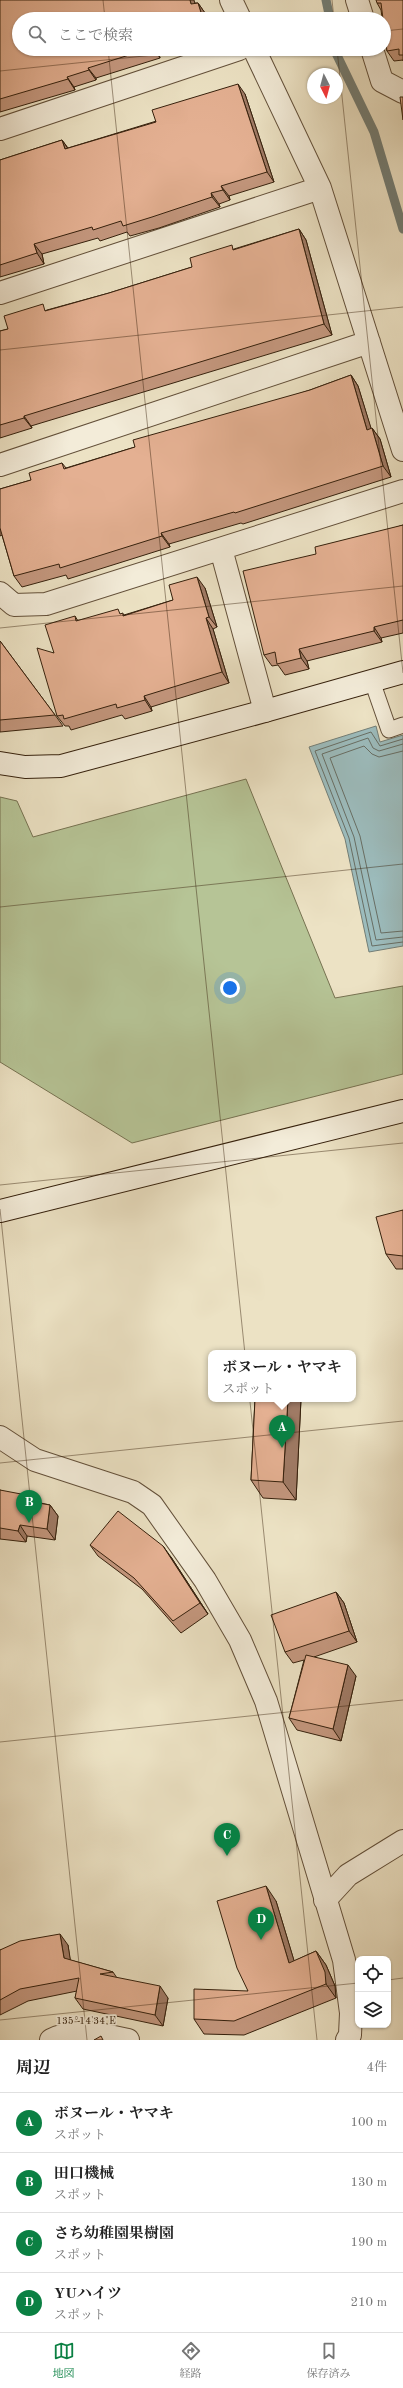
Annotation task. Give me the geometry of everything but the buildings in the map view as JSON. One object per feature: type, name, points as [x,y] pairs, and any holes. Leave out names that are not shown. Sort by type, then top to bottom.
[{"type":"street","points":[[231,0],[237,12]]},
{"type":"street","points":[[357,0],[361,12]]},
{"type":"street","points":[[0,129],[218,56]]},
{"type":"street","points":[[257,56],[320,188],[403,450]]},
{"type":"street","points":[[374,56],[382,81],[403,92]]},
{"type":"street","points":[[0,294],[320,188]]},
{"type":"street","points":[[0,465],[369,342]]},
{"type":"street","points":[[0,593],[14,604],[46,604],[403,491]]},
{"type":"street","points":[[221,549],[265,712]]},
{"type":"street","points":[[0,763],[24,767],[61,766],[265,712],[403,672]]},
{"type":"street","points":[[0,1211],[403,1111]]},
{"type":"street","points":[[0,1437],[35,1460],[133,1492],[152,1505],[206,1580],[240,1640],[266,1701],[344,1960],[351,2013],[350,2035],[347,2040]]},
{"type":"street","points":[[325,1900],[348,1875],[403,1841]]},
{"type":"street","points":[[51,2040],[64,2034],[79,2031],[128,2040]]},
{"type":"lane","points":[[372,681],[388,730],[403,725]]},
{"type":"green space","points":[[246,779],[335,998],[403,986],[403,1074],[132,1143],[0,1062],[0,797],[17,801],[33,837]]},
{"type":"water","points":[[376,726],[380,742],[403,735],[403,946],[369,952],[345,839],[309,747]]},
{"type":"waterway","points":[[326,0],[329,12]]},
{"type":"waterway","points":[[337,56],[374,132],[403,229]]},
{"type":"place","name":"ボヌール・ヤマキ","points":[[282,1448]]},
{"type":"place","name":"田口機械","points":[[29,1523]]},
{"type":"place","name":"さち幼稚園果樹園","points":[[227,1856]]},
{"type":"place","name":"YUハイツ","points":[[261,1940]]}]
